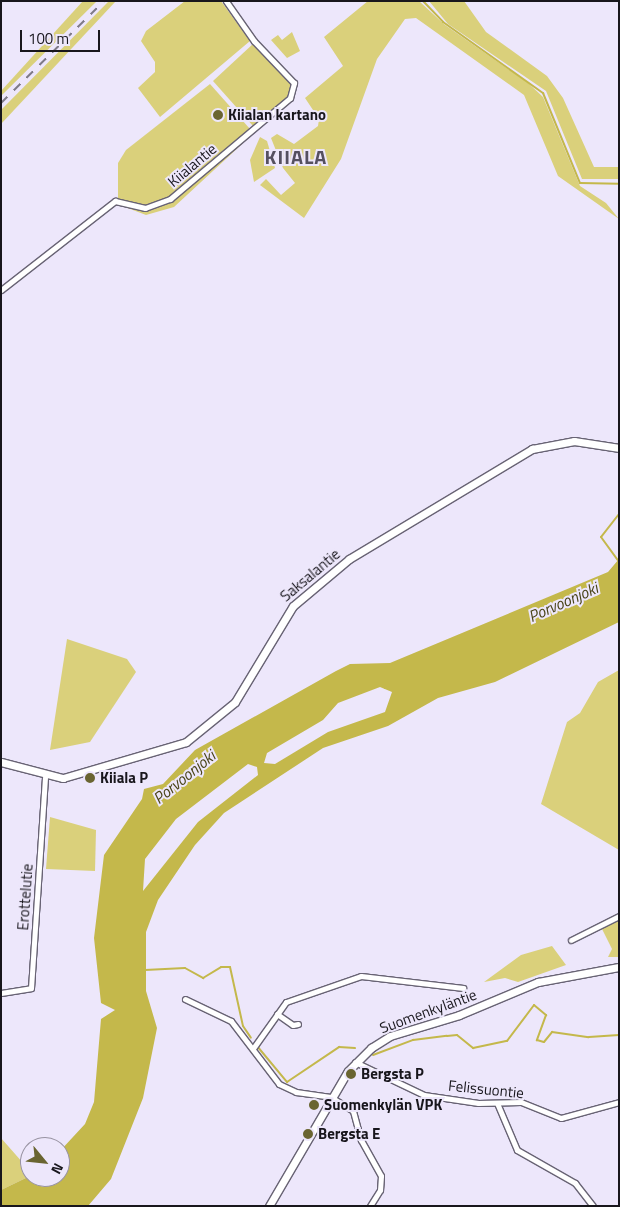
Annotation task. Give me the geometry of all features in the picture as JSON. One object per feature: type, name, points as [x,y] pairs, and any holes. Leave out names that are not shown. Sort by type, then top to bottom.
[{"type":"street","name":"Kiialantie","points":[[1,290],[115,201],[145,208],[170,199],[290,98],[294,83],[254,41],[226,1]]},
{"type":"street","name":"Saksalantie","points":[[1,762],[45,777],[78,776],[164,751],[204,730],[249,683],[270,638],[293,606],[349,559],[532,449],[574,441],[619,448]]},
{"type":"street","name":"Erottelutie","points":[[1,993],[31,988],[45,777]]},
{"type":"street","points":[[571,940],[619,916]]},
{"type":"street","name":"Suomenkyläntie","points":[[269,1206],[331,1097],[355,1062],[390,1036],[459,1015],[538,982],[619,967]]},
{"type":"street","points":[[254,1047],[277,1014],[296,995],[370,975],[463,988]]},
{"type":"street","points":[[185,999],[231,1021],[254,1047],[279,1084],[296,1092],[331,1097],[356,1116],[362,1140],[378,1165],[380,1190],[370,1206]]},
{"type":"street","points":[[277,1014],[293,1025],[298,1024]]},
{"type":"street","name":"Felissuontie","points":[[355,1062],[424,1095],[498,1103],[521,1102],[561,1118],[619,1102]]},
{"type":"street","points":[[498,1103],[517,1150],[575,1183],[593,1206]]},
{"type":"shaded area","points":[[83,1],[97,1],[1,96],[1,91]]},
{"type":"shaded area","points":[[109,1],[116,1],[1,124],[1,110]]},
{"type":"shaded area","points":[[185,1],[221,1],[250,41],[160,117],[138,88],[155,72],[155,62],[141,41],[146,31]]},
{"type":"shaded area","points":[[368,1],[419,1],[445,25],[528,83],[543,97],[580,186],[606,203],[619,219],[558,176],[524,95],[416,18],[405,19],[377,59],[341,159],[304,218],[260,185],[266,179],[281,195],[295,183],[283,168],[271,138],[277,134],[294,144],[318,126],[319,119],[305,98],[343,66],[324,37]]},
{"type":"shaded area","points":[[429,1],[464,1],[486,32],[547,76],[563,98],[594,167],[619,167],[619,179],[582,179],[546,91],[448,24]]},
{"type":"shaded area","points":[[292,32],[300,51],[287,58],[271,40],[278,35],[282,40]]},
{"type":"shaded area","points":[[254,43],[291,83],[288,97],[253,126],[213,81]]},
{"type":"shaded area","points":[[210,84],[250,129],[169,198],[145,206],[118,199],[118,163],[126,150]]},
{"type":"shaded area","points":[[254,133],[174,207],[146,215],[125,207],[146,212],[170,203]]},
{"type":"shaded area","points":[[260,137],[267,141],[275,168],[254,182],[250,160]]},
{"type":"shaded area","points":[[67,639],[127,659],[136,672],[90,742],[50,750]]},
{"type":"shaded area","points":[[619,670],[619,850],[541,804],[567,722],[580,713],[598,682]]},
{"type":"shaded area","points":[[50,817],[96,830],[95,871],[46,869]]},
{"type":"shaded area","points":[[619,917],[619,957],[608,957],[612,949],[601,927]]},
{"type":"shaded area","points":[[552,946],[566,965],[518,982],[505,978],[484,982],[521,955]]},
{"type":"shaded area","points":[[1,1138],[20,1160],[20,1181],[1,1190]]},
{"type":"water","name":"Porvoonjoki","points":[[619,559],[619,622],[495,682],[438,698],[388,726],[323,748],[224,813],[195,845],[158,900],[146,932],[146,991],[157,1028],[143,1098],[111,1179],[88,1206],[1,1206],[1,1190],[20,1181],[20,1187],[70,1187],[70,1140],[85,1124],[94,1102],[101,1019],[115,1010],[101,1003],[94,938],[104,855],[142,799],[144,789],[163,784],[195,750],[336,671],[350,664],[390,663],[608,572]],"holes":[[[380,687],[392,692],[385,712],[328,732],[275,764],[264,763],[267,753],[323,720],[338,703]],[[248,764],[257,767],[258,775],[198,822],[143,891],[145,859],[176,819]]]},
{"type":"waterway","points":[[423,1],[443,22],[543,93],[580,183],[619,184]]},
{"type":"waterway","points":[[619,514],[601,537],[619,562]]},
{"type":"waterway","points":[[145,970],[185,968],[203,978],[221,967],[230,967],[243,1026],[251,1038]]},
{"type":"waterway","points":[[373,1055],[413,1040],[447,1036],[457,1035],[473,1048],[507,1041],[534,1005],[546,1015],[537,1040],[544,1042],[552,1032],[589,1037],[619,1035]]},
{"type":"waterway","points":[[257,1046],[287,1082],[339,1047],[355,1048]]},
{"type":"railway","points":[[1,103],[104,1]]},
{"type":"place","name":"Kiialan kartano","points":[[218,115]]},
{"type":"place","name":"Kiiala P","points":[[90,778]]},
{"type":"place","name":"Bergsta P","points":[[351,1074]]},
{"type":"place","name":"Suomenkylän VPK","points":[[314,1105]]},
{"type":"place","name":"Bergsta E","points":[[308,1134]]},
{"type":"district","name":"KIIALA","points":[[296,156]]}]
